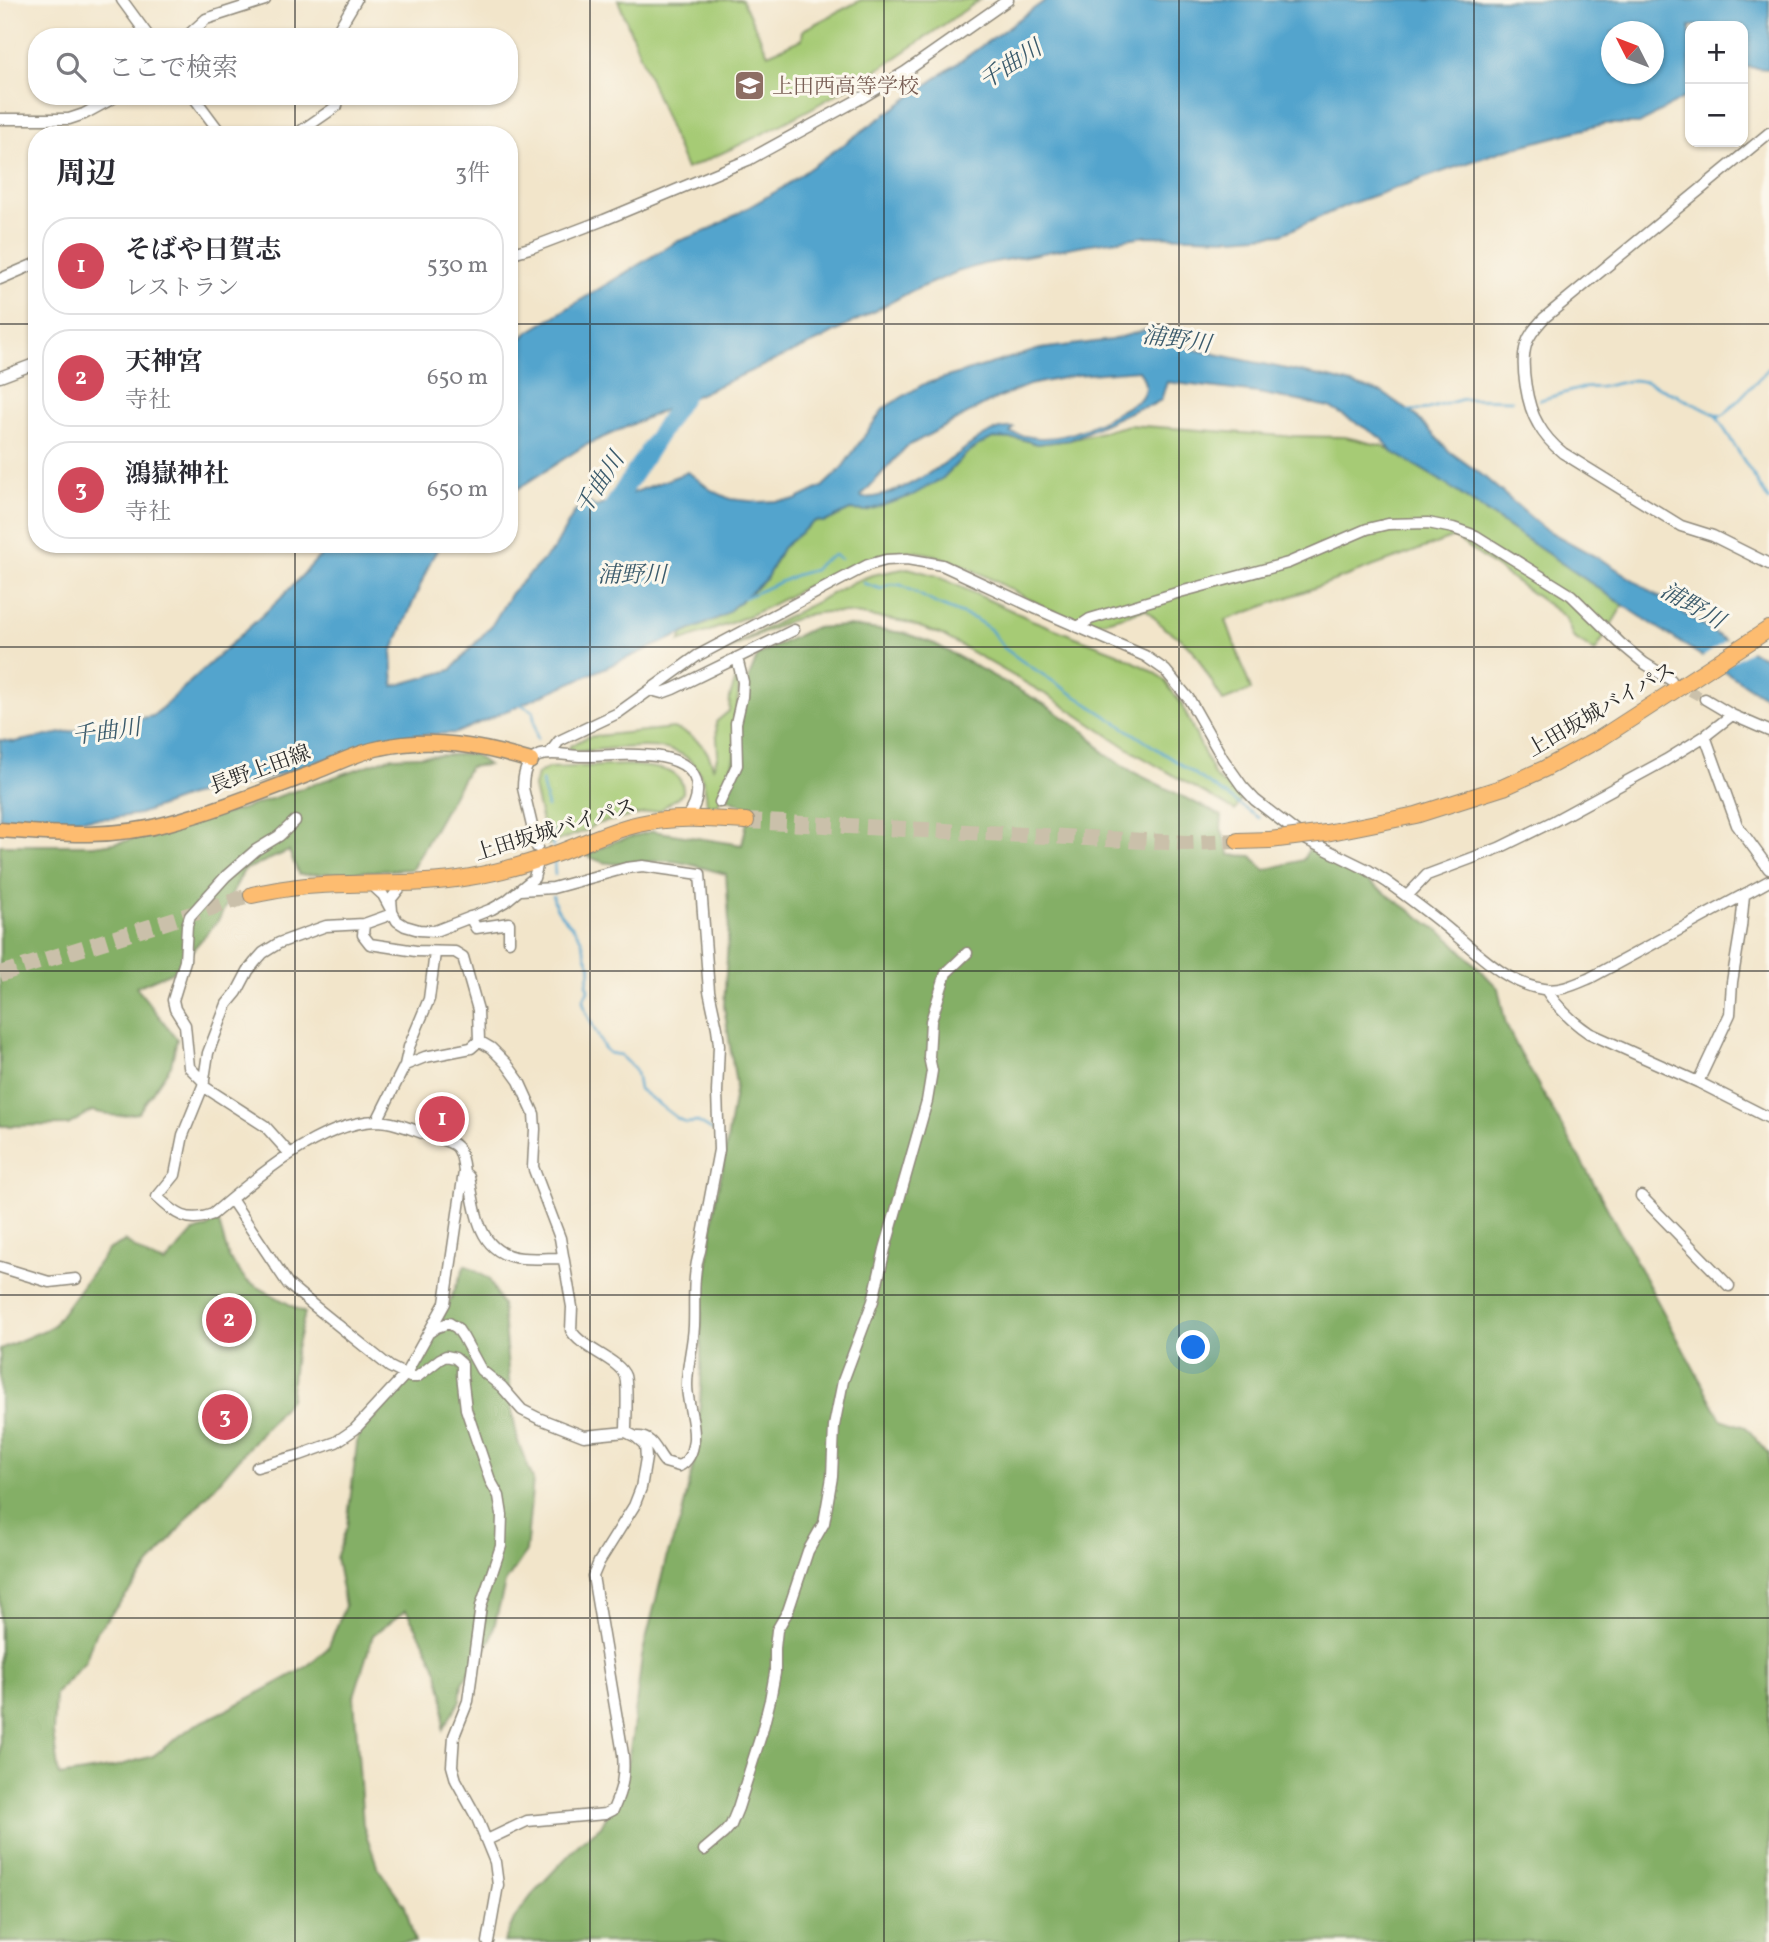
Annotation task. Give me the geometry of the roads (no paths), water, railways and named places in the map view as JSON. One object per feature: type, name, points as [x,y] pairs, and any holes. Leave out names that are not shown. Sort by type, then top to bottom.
[{"type":"highway","name":"上田坂城バイパス","points":[[1238,841],[1326,834],[1416,815],[1504,787],[1601,738],[1769,629]]},
{"type":"highway","name":"上田坂城バイパス","points":[[252,895],[319,885],[403,884],[468,877],[508,869],[635,825],[686,818],[746,821]]},
{"type":"main road","name":"長野上田線","points":[[0,830],[94,834],[143,829],[195,815],[377,748],[397,745],[470,745],[531,761]]},
{"type":"street","points":[[122,0],[142,28]]},
{"type":"street","points":[[196,28],[206,19],[265,0]]},
{"type":"street","points":[[339,28],[356,0]]},
{"type":"street","points":[[518,251],[604,220],[748,160],[905,72],[1009,0]]},
{"type":"street","points":[[0,119],[69,119],[100,105]]},
{"type":"street","points":[[200,105],[215,126]]},
{"type":"street","points":[[308,126],[338,105]]},
{"type":"street","points":[[1769,133],[1545,318],[1526,343],[1524,366],[1531,408],[1537,424],[1552,444],[1563,453],[1681,527],[1713,536],[1769,564]]},
{"type":"street","points":[[0,279],[28,267]]},
{"type":"street","points":[[0,377],[28,366]]},
{"type":"street","points":[[1078,627],[1090,619],[1288,563],[1367,530],[1388,524],[1428,523],[1476,536],[1561,589],[1644,663],[1671,680]]},
{"type":"street","points":[[549,754],[559,741],[618,713],[697,656],[868,565],[886,560],[907,559],[942,565],[1137,652],[1165,670],[1189,699],[1236,778],[1255,800],[1305,839],[1368,870],[1406,896],[1497,968],[1530,986],[1546,990],[1570,987],[1591,978],[1769,881]]},
{"type":"street","points":[[651,690],[662,693],[794,630]]},
{"type":"street","points":[[720,802],[737,765],[736,723],[743,682],[737,658]]},
{"type":"street","points":[[1705,699],[1732,715],[1769,731]]},
{"type":"street","points":[[1406,896],[1427,875],[1499,848],[1554,821],[1667,760],[1732,715]]},
{"type":"street","points":[[1705,736],[1737,825],[1769,869]]},
{"type":"street","points":[[537,847],[523,788],[524,774],[535,757],[549,754],[580,757],[654,756],[680,762],[695,780],[696,795],[691,813],[686,818]]},
{"type":"street","points":[[696,795],[713,820]]},
{"type":"street","points":[[290,1154],[265,1126],[204,1084],[189,1067],[185,1025],[173,1005],[173,996],[185,961],[188,920],[204,898],[226,876],[295,821]]},
{"type":"street","points":[[371,884],[383,895],[397,921],[405,926],[435,931],[506,901],[534,878],[537,866]]},
{"type":"street","points":[[428,1333],[449,1323],[457,1328],[481,1370],[502,1387],[522,1410],[538,1418],[584,1436],[641,1436],[650,1440],[665,1462],[679,1466],[690,1456],[694,1431],[687,1386],[694,1329],[696,1263],[719,1150],[719,1045],[709,991],[700,874],[643,866],[552,888],[520,890]]},
{"type":"street","points":[[393,914],[391,899],[403,884]]},
{"type":"street","points":[[1698,1082],[1730,1014],[1744,895]]},
{"type":"street","points":[[257,1467],[336,1441],[355,1429],[405,1375],[444,1303],[464,1172],[463,1153],[457,1145],[395,1124],[377,1121],[319,1137],[290,1154],[213,1214],[201,1219],[187,1219],[157,1197],[175,1175],[183,1136],[204,1084],[208,1053],[227,1004],[263,953],[279,943],[319,928],[364,925],[393,914]]},
{"type":"street","points":[[470,917],[476,928],[509,923],[509,941]]},
{"type":"street","points":[[364,925],[363,935],[370,944],[435,953],[455,952],[463,957],[478,1010],[479,1041]]},
{"type":"street","points":[[377,1121],[405,1065],[409,1047],[429,999],[435,953]]},
{"type":"street","points":[[704,1850],[731,1825],[738,1808],[770,1700],[775,1673],[777,1630],[788,1611],[808,1550],[824,1523],[832,1477],[835,1416],[843,1381],[873,1301],[929,1092],[932,1071],[929,1057],[931,1021],[946,973],[967,953]]},
{"type":"street","points":[[1546,990],[1557,1006],[1589,1033],[1698,1082],[1769,1118]]},
{"type":"street","points":[[479,1041],[499,1056],[519,1081],[534,1114],[533,1167],[557,1229],[572,1307],[571,1330],[622,1370],[626,1378],[631,1434],[645,1445],[646,1458],[641,1488],[634,1506],[593,1576],[625,1775],[613,1810],[605,1814],[527,1821],[487,1840]]},
{"type":"street","points":[[405,1065],[434,1055],[471,1048],[479,1041]]},
{"type":"street","points":[[464,1172],[469,1177],[477,1219],[488,1242],[497,1251],[519,1258],[562,1258]]},
{"type":"street","points":[[1641,1196],[1729,1286]]},
{"type":"street","points":[[230,1199],[288,1284],[390,1367],[410,1377],[417,1377],[446,1356],[455,1358],[462,1364],[466,1409],[490,1480],[499,1496],[502,1515],[501,1546],[481,1606],[468,1701],[454,1736],[453,1750],[456,1780],[487,1840],[495,1862],[498,1885],[488,1942]]},
{"type":"street","points":[[0,1267],[50,1282],[76,1279]]},
{"type":"water","points":[[1046,0],[1769,0],[1769,68],[1748,67],[1748,21],[1685,21],[1685,97],[1639,124],[1604,124],[1505,150],[1347,205],[1282,234],[1233,238],[1146,236],[984,264],[957,272],[910,292],[820,340],[584,446],[518,488],[518,342],[527,333],[676,242],[709,230],[782,188]]},
{"type":"water","name":"浦野川","points":[[1145,330],[1151,332],[1154,341],[1334,379],[1383,393],[1416,416],[1449,451],[1482,475],[1543,528],[1609,564],[1725,640],[1769,659],[1769,700],[1438,479],[1391,451],[1382,438],[1329,407],[1258,393],[1167,382],[1161,400],[1070,440],[1037,444],[1021,439],[993,438],[965,455],[943,478],[911,496],[866,511],[850,510],[825,522],[815,521],[782,548],[766,579],[723,616],[456,733],[397,736],[259,781],[189,796],[139,814],[113,818],[51,820],[0,818],[0,740],[14,742],[153,716],[282,597],[323,553],[435,553],[392,652],[394,686],[451,670],[492,625],[511,593],[554,549],[574,513],[587,501],[596,507],[688,472],[711,490],[730,499],[759,502],[795,500],[822,487],[841,469],[884,408],[924,384],[1040,349],[1111,340]],"holes":[[[1139,370],[1145,389],[1139,400],[1081,430],[1043,438],[1010,433],[1014,428],[996,430],[898,490],[875,497],[861,496],[906,447],[995,399],[1029,385],[1077,375]]]},
{"type":"waterway","points":[[1716,414],[1725,414],[1769,368]]},
{"type":"waterway","points":[[1540,400],[1582,388],[1633,380],[1648,382],[1715,414],[1769,501]]},
{"type":"waterway","name":"千曲川","points":[[605,519],[692,383]]},
{"type":"waterway","points":[[1408,411],[1428,409],[1463,399],[1512,400]]},
{"type":"waterway","points":[[744,598],[814,570],[834,555],[841,559]]},
{"type":"waterway","points":[[863,583],[881,589],[890,584],[901,585],[937,604],[975,619],[990,629],[1004,648],[1022,661],[1259,818]]},
{"type":"waterway","points":[[520,704],[533,711],[537,739]]},
{"type":"waterway","points":[[542,781],[547,807]]},
{"type":"waterway","points":[[552,830],[553,847]]},
{"type":"waterway","points":[[554,861],[555,875]]},
{"type":"waterway","points":[[553,896],[561,915],[581,939],[591,966],[588,990],[583,1001],[604,1048],[609,1053],[621,1055],[635,1069],[639,1089],[677,1118],[686,1123],[698,1122],[713,1131]]},
{"type":"tunnel","points":[[1677,684],[1705,699]]},
{"type":"tunnel","points":[[746,821],[1186,843],[1238,841]]},
{"type":"tunnel","points":[[0,974],[252,895]]},
{"type":"place","name":"上田西高等学校","points":[[749,86]]},
{"type":"place","name":"そばや日賀志","points":[[442,1119]]},
{"type":"place","name":"天神宮","points":[[229,1320]]},
{"type":"place","name":"鴻嶽神社","points":[[225,1417]]}]
